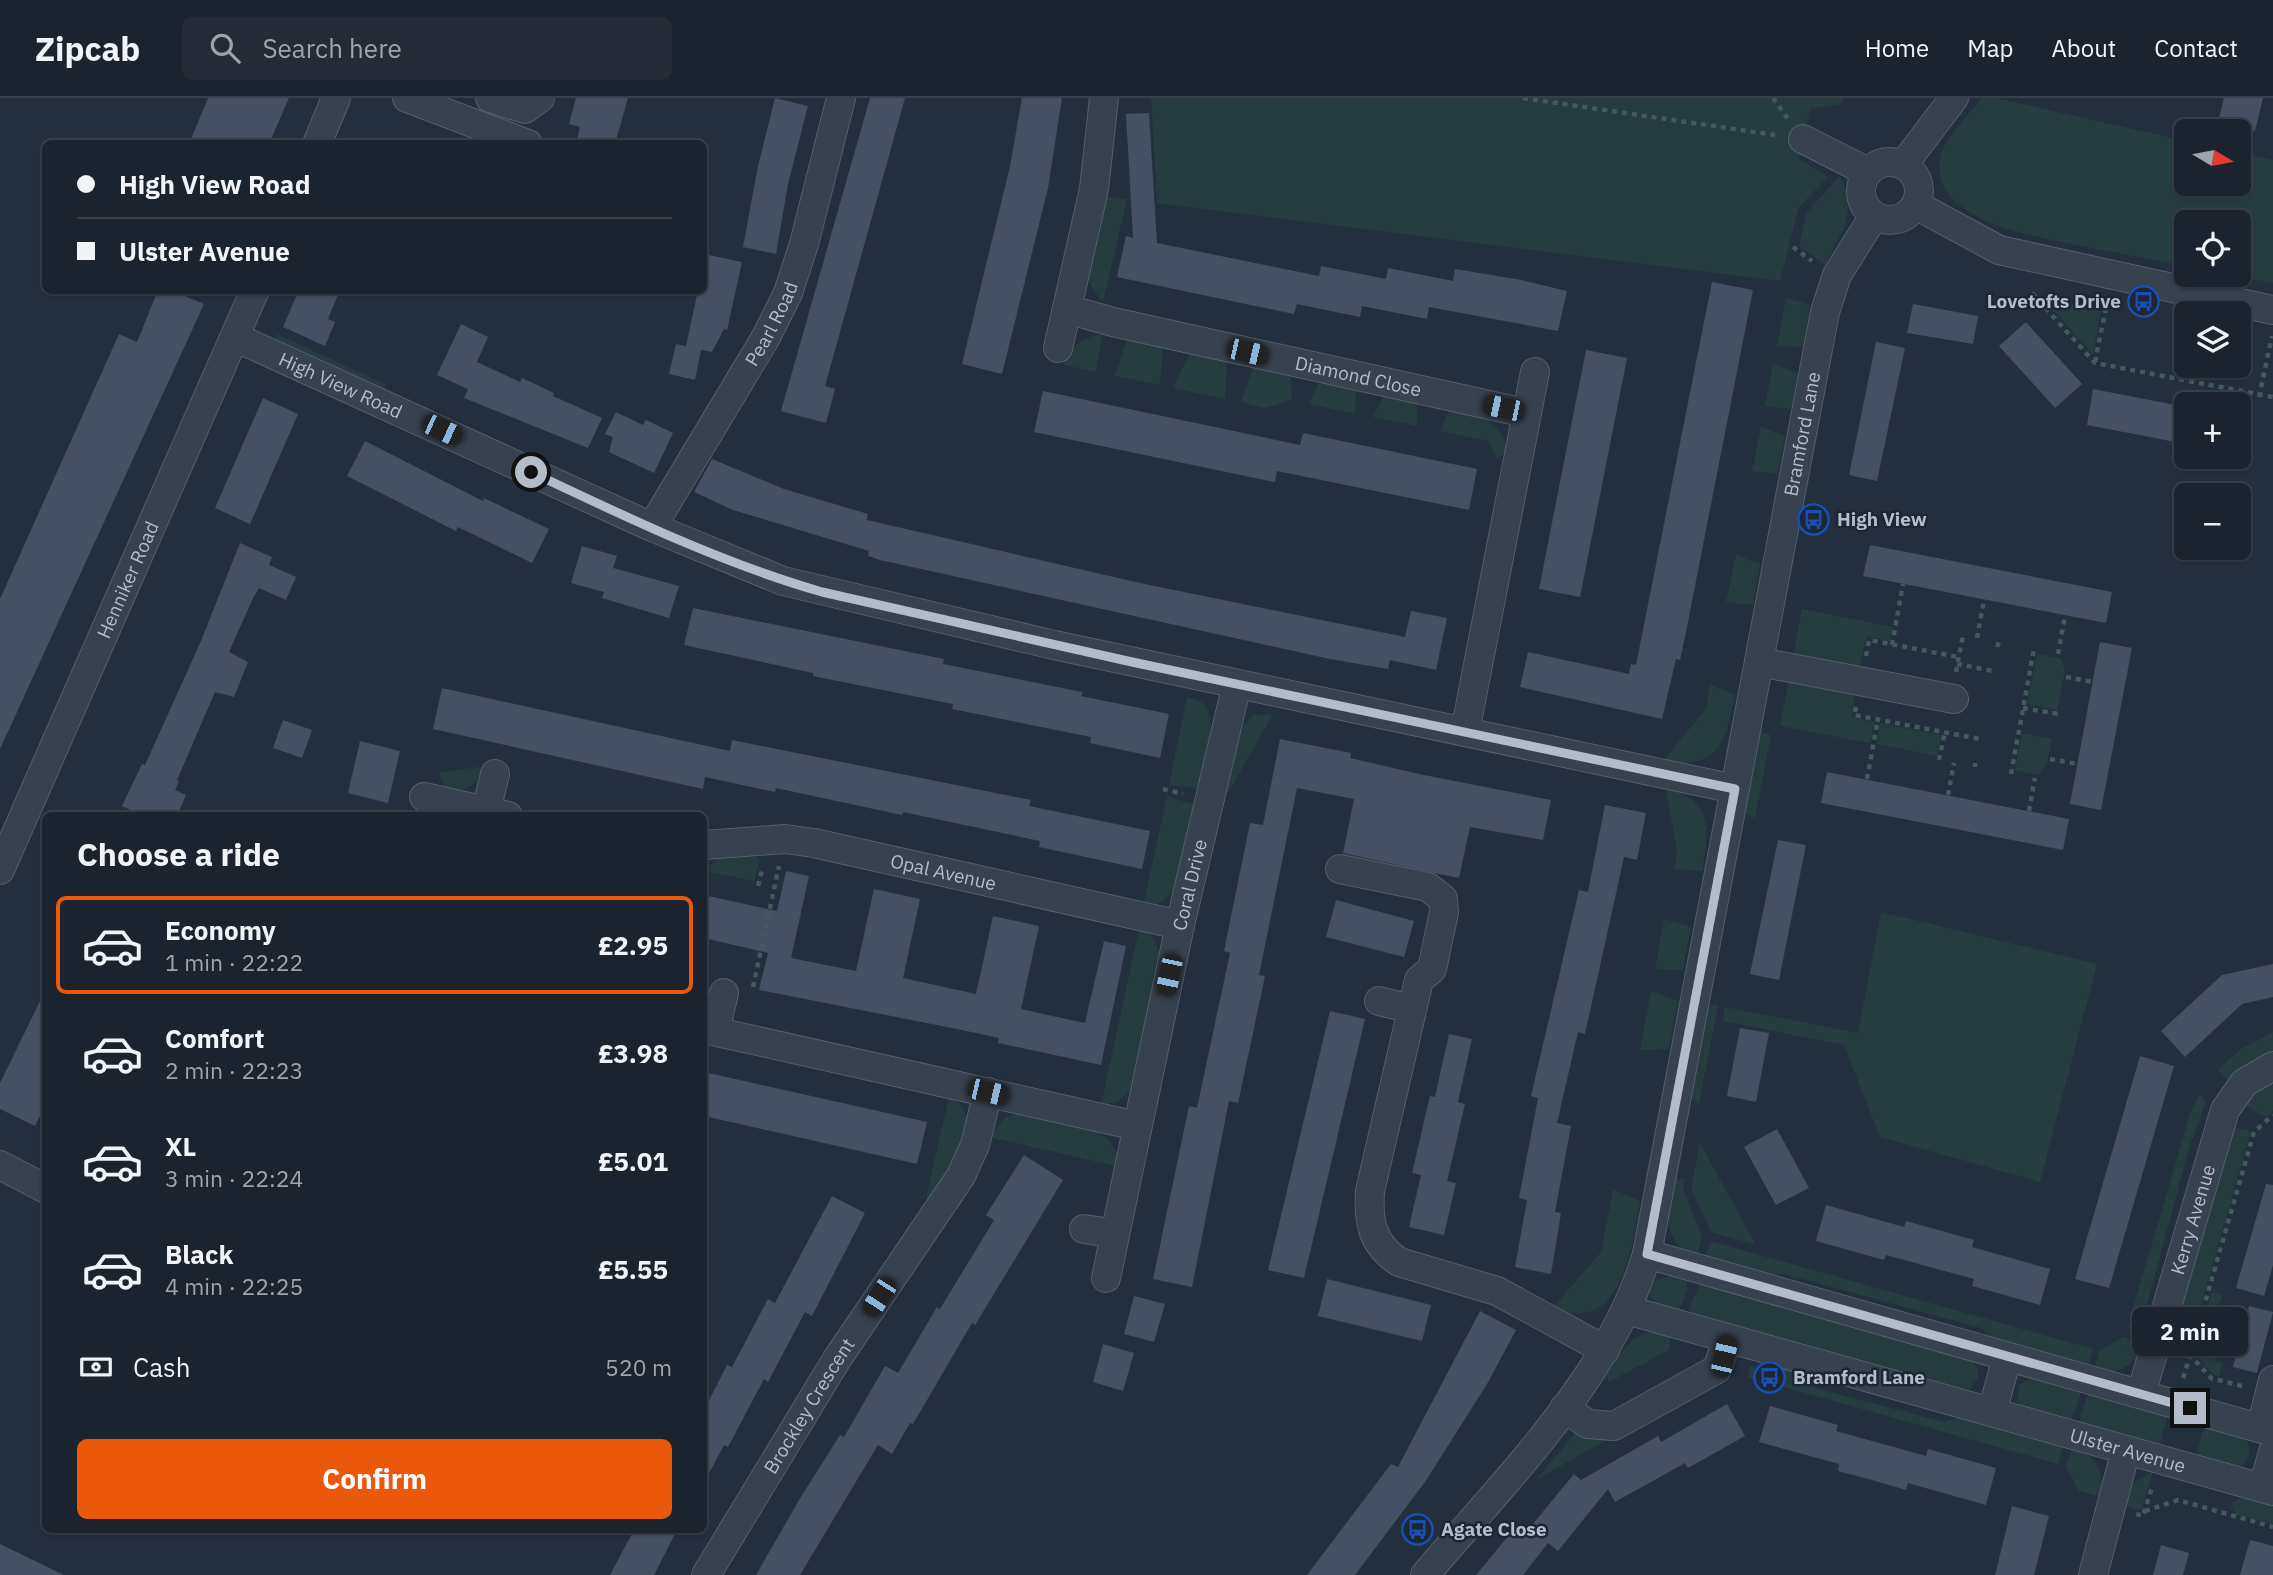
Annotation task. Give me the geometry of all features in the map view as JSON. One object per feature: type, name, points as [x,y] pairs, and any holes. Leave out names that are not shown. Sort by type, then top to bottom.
[{"type":"street","points":[[319,140],[336,98]]},
{"type":"street","points":[[407,98],[517,140]]},
{"type":"street","points":[[490,98],[524,109],[540,98]]},
{"type":"street","name":"Pearl Road","points":[[652,527],[766,337],[788,293],[804,244],[841,98]]},
{"type":"street","points":[[1058,348],[1098,165],[1104,98]]},
{"type":"street","points":[[1903,165],[1954,98]]},
{"type":"street","points":[[1803,139],[1868,172]]},
{"type":"street","points":[[1880,163],[1903,165],[1913,174],[1919,187],[1916,205],[1904,217],[1890,220],[1874,216],[1864,205],[1861,193],[1868,172],[1880,163]]},
{"type":"street","points":[[1916,205],[1999,250],[2273,310]]},
{"type":"street","name":"Bramford Lane","points":[[1425,1575],[1564,1408],[1605,1350],[1627,1310],[1647,1254],[1825,312],[1837,275],[1874,216]]},
{"type":"street","name":"Henniker Road","points":[[0,870],[253,294]]},
{"type":"street","name":"Diamond Close","points":[[1067,309],[1113,323],[1527,413]]},
{"type":"street","name":"High View Road","points":[[235,337],[652,527],[746,567],[822,592],[1237,684],[1735,789]]},
{"type":"street","points":[[1465,732],[1535,372]]},
{"type":"street","points":[[1759,662],[1952,698]]},
{"type":"street","name":"Coral Drive","points":[[1107,1278],[1180,925],[1237,684]]},
{"type":"street","points":[[495,775],[497,812]]},
{"type":"street","points":[[424,797],[492,812]]},
{"type":"street","name":"Opal Avenue","points":[[707,845],[785,839],[814,843],[1180,925]]},
{"type":"street","points":[[1340,869],[1427,887],[1439,894],[1444,912],[1432,970],[1419,980],[1370,1191],[1370,1226],[1376,1240],[1385,1253],[1399,1262],[1497,1291],[1605,1350]]},
{"type":"street","points":[[724,993],[709,1030],[1137,1126]]},
{"type":"street","points":[[1378,1001],[1412,1009]]},
{"type":"street","name":"Kerry Avenue","points":[[2140,1394],[2225,1110],[2244,1083],[2273,1066]]},
{"type":"street","name":"Brockley Crescent","points":[[706,1575],[837,1359],[961,1176],[975,1145],[988,1092]]},
{"type":"street","points":[[0,1165],[42,1187]]},
{"type":"street","points":[[1084,1228],[1115,1234]]},
{"type":"street","points":[[1647,1254],[2140,1394],[2269,1437]]},
{"type":"street","name":"Ulster Avenue","points":[[1627,1310],[2268,1489],[2269,1437],[2262,1384]]},
{"type":"street","points":[[1564,1408],[1588,1424],[1614,1426],[1717,1369],[1728,1338]]},
{"type":"street","points":[[1992,1412],[2007,1358]]},
{"type":"street","points":[[2092,1575],[2126,1450]]},
{"type":"path","points":[[1523,98],[1803,139]]},
{"type":"path","points":[[2032,292],[2095,363],[2259,397],[2273,397]]},
{"type":"path","points":[[2095,363],[2106,307]]},
{"type":"path","points":[[2259,397],[2273,332]]},
{"type":"path","points":[[1892,645],[1903,584]]},
{"type":"path","points":[[1978,638],[1984,600]]},
{"type":"path","points":[[2058,654],[2065,616]]},
{"type":"path","points":[[1939,760],[1963,635]]},
{"type":"path","points":[[1864,663],[1869,640],[1958,657]]},
{"type":"path","points":[[2011,774],[2034,649]]},
{"type":"path","points":[[1957,664],[1993,671]]},
{"type":"path","points":[[2066,677],[2092,682]]},
{"type":"path","points":[[2023,708],[2059,714]]},
{"type":"path","points":[[1867,779],[1878,719]]},
{"type":"path","points":[[1968,736],[1980,739]]},
{"type":"path","points":[[2050,758],[2077,764]]},
{"type":"path","points":[[1948,795],[1954,763]]},
{"type":"path","points":[[2029,811],[2035,778]]},
{"type":"path","points":[[753,990],[781,855]]},
{"type":"path","points":[[2262,1384],[2211,1378],[2190,1355],[2254,1132],[2273,1115]]},
{"type":"path","points":[[2144,1511],[2178,1500],[2273,1527]]},
{"type":"green space","points":[[1151,98],[1843,98],[1841,104],[1810,109],[1799,159],[1828,177],[1799,207],[1780,281],[1157,203]]},
{"type":"green space","points":[[1982,98],[1996,98],[2174,138],[2174,196],[2251,196],[2251,155],[2273,160],[2273,283],[2251,279],[2251,210],[2174,210],[2174,264],[2049,239],[1996,225],[1972,213],[1953,199],[1942,181],[1940,159],[1952,135]]},
{"type":"green space","points":[[1840,176],[1848,200],[1848,211],[1842,232],[1825,265],[1799,246],[1807,212]]},
{"type":"green space","points":[[1103,196],[1127,199],[1103,302],[1092,288],[1087,273]]},
{"type":"green space","points":[[1786,298],[1810,305],[1803,347],[1777,346]]},
{"type":"green space","points":[[2044,299],[2101,311],[2093,355]]},
{"type":"green space","points":[[277,334],[387,385],[383,389],[274,340]]},
{"type":"green space","points":[[1102,334],[1096,372],[1064,365],[1078,344],[1089,337]]},
{"type":"green space","points":[[1128,337],[1163,345],[1160,385],[1115,376]]},
{"type":"green space","points":[[1191,351],[1227,359],[1225,399],[1173,388]]},
{"type":"green space","points":[[1254,364],[1290,372],[1292,400],[1265,408],[1241,402]]},
{"type":"green space","points":[[1773,364],[1798,373],[1791,409],[1765,406]]},
{"type":"green space","points":[[1321,379],[1356,387],[1355,414],[1309,404]]},
{"type":"green space","points":[[1385,393],[1417,400],[1417,426],[1373,417]]},
{"type":"green space","points":[[1451,407],[1480,416],[1494,425],[1500,431],[1508,451],[1497,459],[1488,441],[1440,431]]},
{"type":"green space","points":[[1761,427],[1785,436],[1778,474],[1752,471]]},
{"type":"green space","points":[[1736,555],[1760,564],[1753,605],[1726,602]]},
{"type":"green space","points":[[1802,609],[1893,627],[1890,641],[1866,636],[1859,673],[1793,657]]},
{"type":"green space","points":[[2037,654],[2060,658],[2065,670],[2057,710],[2027,704]]},
{"type":"green space","points":[[1789,678],[1856,688],[1851,717],[1875,722],[1870,743],[1780,726]]},
{"type":"green space","points":[[1710,685],[1735,694],[1724,737],[1718,748],[1699,761],[1667,762],[1667,756],[1706,709]]},
{"type":"green space","points":[[1187,697],[1205,704],[1211,718],[1199,788],[1169,785]]},
{"type":"green space","points":[[1273,714],[1223,798],[1239,730],[1253,715]]},
{"type":"green space","points":[[1880,723],[1941,735],[1937,756],[1877,744]]},
{"type":"green space","points":[[1760,733],[1771,735],[1755,818],[1744,813]]},
{"type":"green space","points":[[2022,733],[2052,739],[2047,764],[2038,775],[2015,770]]},
{"type":"green space","points":[[477,767],[482,769],[473,785],[459,790],[446,790],[439,773]]},
{"type":"green space","points":[[1666,789],[1693,801],[1705,819],[1706,843],[1702,871],[1674,869],[1677,852]]},
{"type":"green space","points":[[1167,796],[1195,805],[1174,891],[1159,903],[1143,906]]},
{"type":"green space","points":[[755,853],[760,861],[754,881],[707,872],[707,868],[722,855]]},
{"type":"green space","points":[[1881,912],[2097,964],[2040,1182],[1880,1137],[1844,1045],[1723,1021],[1725,1007],[1858,1033]]},
{"type":"green space","points":[[1664,919],[1691,927],[1683,970],[1655,969]]},
{"type":"green space","points":[[1139,929],[1151,935],[1161,955],[1132,1089],[1117,1102],[1101,1105]]},
{"type":"green space","points":[[1651,991],[1678,1001],[1669,1049],[1640,1050]]},
{"type":"green space","points":[[1707,1005],[1718,1005],[1699,1104],[1689,1098]]},
{"type":"green space","points":[[2273,1032],[2273,1056],[2236,1081],[2225,1078],[2218,1070],[2241,1049]]},
{"type":"green space","points":[[2273,1079],[2273,1111],[2266,1117],[2243,1104]]},
{"type":"green space","points":[[2200,1094],[2206,1101],[2189,1148],[2145,1312],[2149,1333],[2127,1329],[2190,1114]]},
{"type":"green space","points":[[949,1096],[959,1103],[965,1113],[968,1137],[935,1195],[926,1198]]},
{"type":"green space","points":[[1020,1113],[1067,1121],[1096,1131],[1107,1139],[1116,1151],[1120,1167],[990,1137],[1006,1117]]},
{"type":"green space","points":[[2231,1127],[2251,1131],[2189,1348],[2173,1343],[2170,1338]]},
{"type":"green space","points":[[1700,1143],[1756,1245],[1711,1232],[1691,1188]]},
{"type":"green space","points":[[1673,1179],[1685,1179],[1683,1188],[1702,1236],[1696,1259],[1677,1243],[1669,1225]]},
{"type":"green space","points":[[1613,1189],[1640,1201],[1633,1242],[1619,1283],[1608,1299],[1594,1310],[1576,1314],[1552,1309],[1601,1252]]},
{"type":"green space","points":[[1710,1241],[2093,1349],[2087,1370],[2003,1347],[1981,1328],[1784,1274],[1758,1276],[1705,1261]]},
{"type":"green space","points":[[1673,1275],[1687,1279],[1687,1291],[1678,1313],[1658,1306],[1649,1294],[1655,1280]]},
{"type":"green space","points":[[1700,1283],[1972,1361],[1978,1369],[1978,1379],[1966,1392],[1691,1317],[1690,1306]]},
{"type":"green space","points":[[2212,1292],[2222,1295],[2207,1350],[2216,1361],[2222,1363],[2219,1376],[2213,1374],[2195,1353]]},
{"type":"green space","points":[[1655,1331],[1671,1333],[1669,1350],[1609,1382],[1607,1375],[1626,1347],[1638,1336]]},
{"type":"green space","points":[[2123,1337],[2140,1342],[2144,1348],[2140,1355],[2123,1368],[2110,1372],[2094,1371],[2099,1351]]},
{"type":"green space","points":[[1767,1360],[1790,1367],[1815,1388],[1944,1422],[1967,1415],[2064,1443],[2058,1464],[1748,1377],[1751,1365],[1764,1369]]},
{"type":"green space","points":[[2031,1378],[2081,1391],[2071,1423],[2023,1408],[2017,1401],[2020,1384]]},
{"type":"green space","points":[[2088,1393],[2168,1415],[2159,1448],[2078,1425]]},
{"type":"green space","points":[[2208,1426],[2246,1438],[2250,1451],[2246,1462],[2238,1468],[2196,1459],[2202,1433]]},
{"type":"green space","points":[[1577,1431],[1613,1436],[1536,1480]]},
{"type":"green space","points":[[2073,1446],[2088,1455],[2098,1466],[2102,1480],[2101,1497],[2079,1491],[2066,1467]]},
{"type":"green space","points":[[2153,1472],[2141,1510],[2119,1504],[2130,1484]]},
{"type":"green space","points":[[2243,1497],[2273,1505],[2273,1524],[2237,1515],[2231,1508],[2233,1502]]},
{"type":"building","points":[[208,98],[289,98],[271,140],[191,140]]},
{"type":"building","points":[[576,98],[628,98],[616,140],[577,140],[580,127],[569,124]]},
{"type":"building","points":[[775,98],[808,106],[788,184],[776,254],[743,247],[758,166]]},
{"type":"building","points":[[870,98],[905,98],[825,386],[835,389],[826,423],[781,411]]},
{"type":"building","points":[[1022,98],[1062,98],[1048,188],[1002,374],[962,364],[1010,166]]},
{"type":"building","points":[[2224,98],[2263,98],[2255,131],[2251,131],[2251,119],[2219,119]]},
{"type":"building","points":[[1149,113],[1157,243],[1319,276],[1321,266],[1386,279],[1388,268],[1453,281],[1455,269],[1521,280],[1567,291],[1558,331],[1429,307],[1427,319],[1362,306],[1360,317],[1297,304],[1294,314],[1117,277],[1126,236],[1133,238],[1126,114]]},
{"type":"building","points":[[707,255],[742,262],[727,330],[724,329],[712,352],[692,348],[701,350],[695,380],[669,374],[676,344],[686,346],[697,294],[707,294]]},
{"type":"building","points":[[1712,282],[1753,290],[1686,632],[1680,660],[1676,659],[1662,719],[1520,687],[1528,652],[1629,674],[1631,664],[1636,665]]},
{"type":"building","points":[[156,294],[180,294],[204,304],[0,749],[0,599],[119,334],[137,342]]},
{"type":"building","points":[[297,294],[338,294],[328,319],[335,322],[325,346],[283,327]]},
{"type":"building","points":[[1913,304],[1978,316],[1973,344],[1907,333]]},
{"type":"building","points":[[2026,322],[2082,384],[2055,408],[1999,346]]},
{"type":"building","points":[[461,324],[488,337],[477,362],[520,382],[522,378],[554,393],[553,396],[602,418],[588,448],[464,398],[468,389],[437,375]]},
{"type":"building","points":[[1876,342],[1905,348],[1877,481],[1849,475]]},
{"type":"building","points":[[1586,350],[1627,358],[1580,597],[1539,589]]},
{"type":"building","points":[[2093,389],[2174,405],[2174,442],[2087,425]]},
{"type":"building","points":[[1043,391],[1300,445],[1303,433],[1477,469],[1469,510],[1277,471],[1275,482],[1034,432]]},
{"type":"building","points":[[263,398],[298,414],[250,524],[215,508]]},
{"type":"building","points":[[616,412],[643,425],[646,420],[673,433],[654,473],[609,452],[613,437],[605,434]]},
{"type":"building","points":[[365,441],[483,501],[484,498],[549,529],[532,563],[458,527],[456,531],[347,476]]},
{"type":"building","points":[[712,459],[784,489],[868,514],[867,520],[1140,583],[1405,637],[1411,611],[1447,618],[1436,670],[1390,660],[1388,669],[1330,659],[880,560],[868,556],[869,551],[733,510],[694,492]]},
{"type":"building","points":[[240,543],[272,557],[269,565],[296,577],[286,600],[259,588],[254,596],[229,652],[248,662],[234,697],[215,692],[177,780],[179,781],[175,790],[186,795],[179,812],[135,812],[122,806],[142,764],[145,765],[201,641]]},
{"type":"building","points":[[1870,545],[2112,592],[2106,623],[1863,576]]},
{"type":"building","points":[[582,546],[617,556],[613,568],[679,586],[669,618],[602,598],[604,592],[571,583]]},
{"type":"building","points":[[693,608],[944,659],[943,664],[1082,692],[1081,696],[1169,714],[1160,758],[1090,743],[1091,737],[952,709],[953,704],[813,676],[813,673],[684,645]]},
{"type":"building","points":[[2100,642],[2132,648],[2101,810],[2070,804]]},
{"type":"building","points":[[442,688],[730,751],[732,740],[1031,800],[1029,806],[1150,831],[1142,869],[1039,847],[1040,841],[903,812],[902,815],[776,788],[775,792],[705,777],[703,789],[433,729]]},
{"type":"building","points":[[283,720],[312,730],[302,758],[273,748]]},
{"type":"building","points":[[1280,739],[1351,753],[1350,758],[1419,774],[1551,800],[1543,840],[1470,827],[1459,878],[1343,853],[1354,799],[1297,788],[1259,975],[1265,976],[1238,1103],[1229,1101],[1192,1287],[1153,1279],[1189,1106],[1197,1108],[1230,953],[1224,951],[1250,823],[1263,825]]},
{"type":"building","points":[[360,741],[400,751],[388,803],[348,793]]},
{"type":"building","points":[[1827,772],[2069,819],[2063,850],[1821,803]]},
{"type":"building","points":[[1605,805],[1646,813],[1637,860],[1624,857],[1585,1034],[1578,1032],[1557,1123],[1571,1126],[1555,1212],[1561,1213],[1551,1274],[1515,1267],[1527,1200],[1519,1198],[1538,1098],[1531,1096],[1579,890],[1588,892]]},
{"type":"building","points":[[1778,840],[1806,845],[1779,980],[1750,974]]},
{"type":"building","points":[[786,871],[809,876],[791,958],[856,971],[874,889],[920,899],[903,978],[976,994],[993,916],[1039,926],[1021,1009],[1085,1023],[1104,941],[1126,946],[1101,1065],[998,1043],[999,1038],[759,990],[768,953],[707,939],[707,896],[777,911]]},
{"type":"building","points":[[1336,900],[1414,921],[1404,957],[1326,937]]},
{"type":"building","points":[[2273,964],[2273,997],[2242,1004],[2185,1057],[2161,1031],[2222,975]]},
{"type":"building","points":[[42,997],[42,1112],[35,1126],[0,1109],[0,1083]]},
{"type":"building","points":[[1330,1011],[1365,1019],[1304,1278],[1268,1270]]},
{"type":"building","points":[[1740,1028],[1769,1033],[1756,1102],[1727,1096]]},
{"type":"building","points":[[1449,1034],[1472,1039],[1458,1102],[1465,1104],[1447,1181],[1456,1183],[1444,1235],[1409,1227],[1421,1175],[1412,1173],[1430,1096],[1435,1097]]},
{"type":"building","points":[[2140,1056],[2174,1066],[2109,1288],[2075,1279]]},
{"type":"building","points":[[707,1073],[927,1122],[917,1164],[707,1117]]},
{"type":"building","points":[[1777,1129],[1809,1188],[1776,1205],[1744,1147]]},
{"type":"building","points":[[1024,1155],[1063,1180],[975,1325],[972,1323],[913,1424],[910,1423],[892,1454],[878,1445],[800,1575],[756,1575],[799,1500],[840,1435],[844,1437],[885,1366],[898,1373],[937,1307],[940,1309],[994,1220],[986,1215]]},
{"type":"building","points":[[2266,1184],[2273,1185],[2273,1265],[2264,1296],[2236,1288]]},
{"type":"building","points":[[832,1196],[865,1213],[812,1316],[805,1312],[768,1382],[764,1379],[728,1447],[724,1445],[707,1477],[707,1404],[727,1365],[732,1367],[768,1299],[775,1303]]},
{"type":"building","points":[[1826,1205],[1904,1227],[1906,1221],[1974,1240],[1972,1247],[2050,1269],[2040,1305],[1972,1286],[1974,1279],[1886,1255],[1884,1260],[1816,1241]]},
{"type":"building","points":[[1327,1279],[1431,1305],[1422,1341],[1318,1316]]},
{"type":"building","points":[[1134,1296],[1165,1304],[1154,1342],[1124,1334]]},
{"type":"building","points":[[2249,1306],[2273,1312],[2257,1373],[2233,1367]]},
{"type":"building","points":[[1480,1311],[1516,1330],[1487,1384],[1425,1482],[1355,1575],[1307,1575],[1391,1464],[1398,1467]]},
{"type":"building","points":[[1103,1344],[1134,1353],[1123,1391],[1093,1382]]},
{"type":"building","points":[[1727,1404],[1745,1436],[1688,1468],[1685,1463],[1615,1502],[1608,1489],[1558,1551],[1548,1543],[1523,1575],[1476,1575],[1514,1529],[1523,1536],[1574,1474],[1581,1480],[1658,1436],[1661,1442]]},
{"type":"building","points":[[1770,1406],[1838,1425],[1836,1431],[1926,1456],[1928,1449],[1996,1468],[1986,1505],[1908,1483],[1906,1490],[1838,1471],[1839,1464],[1759,1442]]},
{"type":"building","points":[[2012,1506],[2049,1516],[2034,1575],[1995,1575]]},
{"type":"building","points":[[632,1533],[675,1533],[654,1575],[610,1575]]},
{"type":"building","points":[[2250,1540],[2273,1546],[2273,1575],[2240,1575]]},
{"type":"building","points":[[0,1544],[64,1575],[0,1575]]},
{"type":"building","points":[[2161,1545],[2189,1553],[2183,1575],[2153,1575]]},
{"type":"place","name":"Lovetofts Drive","points":[[2144,301]]},
{"type":"place","name":"High View","points":[[1814,519]]},
{"type":"place","name":"Bramford Lane","points":[[1770,1377]]},
{"type":"place","name":"Agate Close","points":[[1418,1529]]},
{"type":"route","points":[[531,472],[746,567],[822,592],[1132,662],[1735,789],[1647,1254],[2190,1408]]}]
